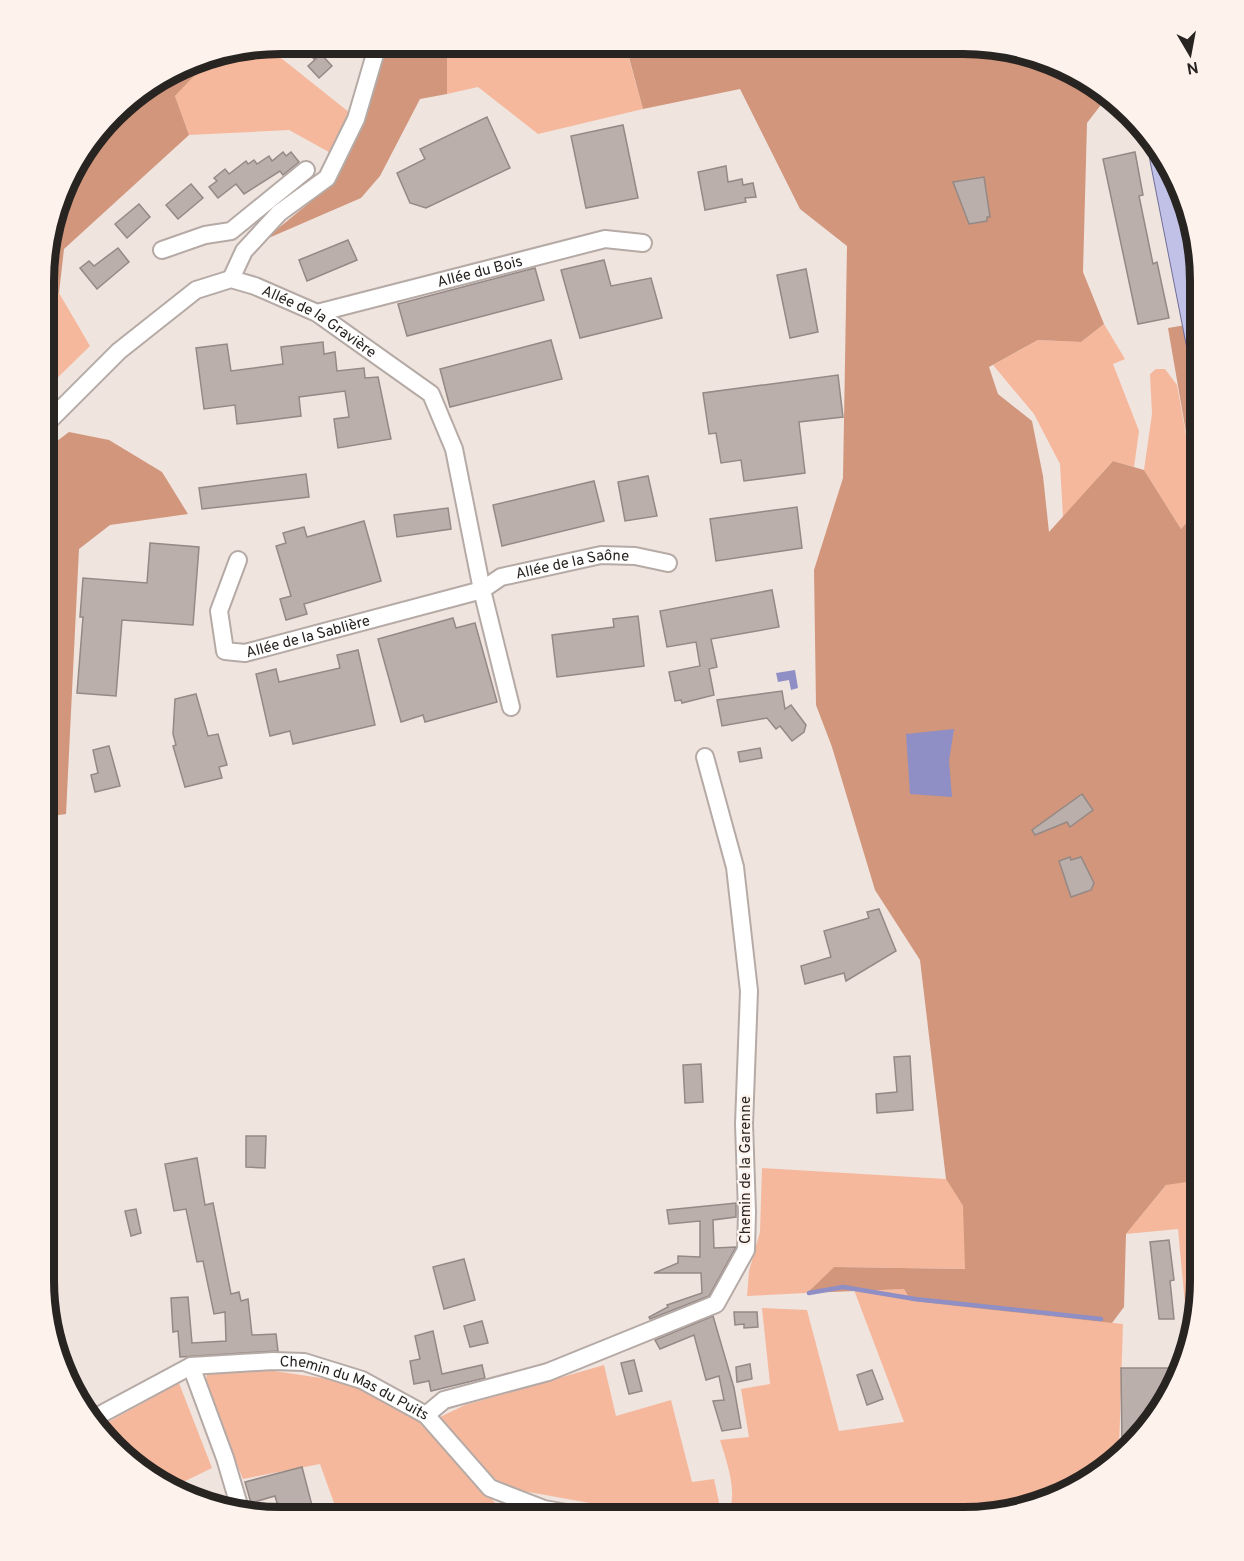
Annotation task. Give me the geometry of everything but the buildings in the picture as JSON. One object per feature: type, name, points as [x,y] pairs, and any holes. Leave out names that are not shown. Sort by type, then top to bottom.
[{"type":"main road","points":[[1168,184],[1190,294]]},
{"type":"street","points":[[54,417],[119,351],[196,290],[231,279],[244,251],[279,213],[327,178],[356,119],[375,54]]},
{"type":"street","points":[[162,250],[205,235],[231,231],[306,170]]},
{"type":"street","points":[[231,231],[244,251]]},
{"type":"street","name":"Allée du Bois","points":[[316,313],[605,239],[643,243]]},
{"type":"street","name":"Allée de la Gravière","points":[[231,279],[255,286],[316,313],[431,394],[454,448],[482,590]]},
{"type":"street","name":"Allée de la Saône","points":[[482,590],[501,577],[601,555],[635,556],[668,563]]},
{"type":"street","name":"Allée de la Sablière","points":[[238,560],[219,611],[225,651],[245,653],[482,590]]},
{"type":"street","points":[[482,590],[512,707]]},
{"type":"street","name":"Chemin de la Garenne","points":[[426,1415],[444,1400],[548,1372],[716,1304],[746,1250],[744,1124],[749,991],[735,867],[723,816],[705,757]]},
{"type":"street","name":"Chemin du Mas du Puits","points":[[99,1415],[191,1366],[273,1361],[304,1362],[362,1380],[426,1415],[490,1488],[539,1507]]},
{"type":"street","points":[[191,1366],[225,1458],[238,1503]]},
{"type":"shaded area","points":[[276,54],[350,113],[338,157],[289,130],[189,135],[175,96],[201,68],[237,58]]},
{"type":"shaded area","points":[[383,54],[447,54],[447,94],[420,99],[380,176],[361,198],[264,240],[331,185],[344,162]]},
{"type":"shaded area","points":[[447,54],[628,54],[643,109],[538,134],[478,87],[447,94]]},
{"type":"shaded area","points":[[628,54],[978,54],[1007,58],[1050,71],[1076,84],[1103,102],[1087,123],[1083,272],[1104,324],[1081,342],[1038,340],[989,367],[998,394],[1032,421],[1043,476],[1049,532],[1113,461],[1144,470],[1181,529],[1190,518],[1190,1181],[1166,1185],[1126,1234],[1124,1307],[1112,1323],[911,1301],[904,1289],[807,1293],[834,1267],[965,1269],[963,1206],[946,1179],[920,960],[875,890],[832,747],[816,705],[814,570],[843,478],[847,246],[800,209],[740,89],[643,109]]},
{"type":"shaded area","points":[[201,68],[175,96],[189,135],[64,249],[59,293],[54,297],[54,266],[58,237],[71,194],[92,155],[110,131],[131,110],[168,84]]},
{"type":"shaded area","points":[[59,293],[90,346],[54,381],[54,297]]},
{"type":"shaded area","points":[[1190,323],[1190,456],[1168,328]]},
{"type":"shaded area","points":[[1104,324],[1125,359],[1113,364],[1139,431],[1134,467],[1113,461],[1063,517],[1060,464],[1034,414],[993,365],[1038,340],[1081,342]]},
{"type":"shaded area","points":[[1156,369],[1165,369],[1177,385],[1190,458],[1190,518],[1181,529],[1144,470],[1152,414],[1150,374]]},
{"type":"shaded area","points":[[69,432],[109,440],[162,472],[188,514],[110,525],[79,549],[66,814],[54,816],[54,443]]},
{"type":"shaded area","points":[[1190,1167],[1189,1304],[1185,1304],[1178,1229],[1126,1234],[1166,1185]]},
{"type":"shaded area","points":[[762,1168],[946,1179],[963,1206],[974,1269],[834,1267],[807,1293],[747,1296],[749,1271],[760,1232]]},
{"type":"shaded area","points":[[904,1289],[911,1301],[1123,1324],[1119,1444],[1089,1469],[1063,1484],[1007,1503],[978,1507],[730,1507],[732,1489],[720,1440],[749,1437],[741,1389],[770,1384],[762,1308],[807,1310],[839,1431],[904,1422],[854,1290]]},
{"type":"shaded area","points":[[604,1365],[616,1416],[671,1400],[692,1482],[714,1479],[719,1502],[717,1507],[604,1507],[506,1488],[479,1465],[440,1417],[465,1405]]},
{"type":"shaded area","points":[[261,1369],[341,1381],[392,1402],[415,1418],[499,1507],[335,1507],[320,1464],[243,1479],[205,1390],[207,1373]]},
{"type":"shaded area","points":[[179,1383],[212,1468],[180,1484],[131,1451],[105,1424]]},
{"type":"water","points":[[795,670],[798,688],[791,690],[789,680],[778,682],[776,673]]},
{"type":"water","points":[[954,729],[949,761],[952,797],[910,794],[906,734]]},
{"type":"waterway","points":[[809,1293],[843,1287],[915,1299],[1101,1319]]}]
